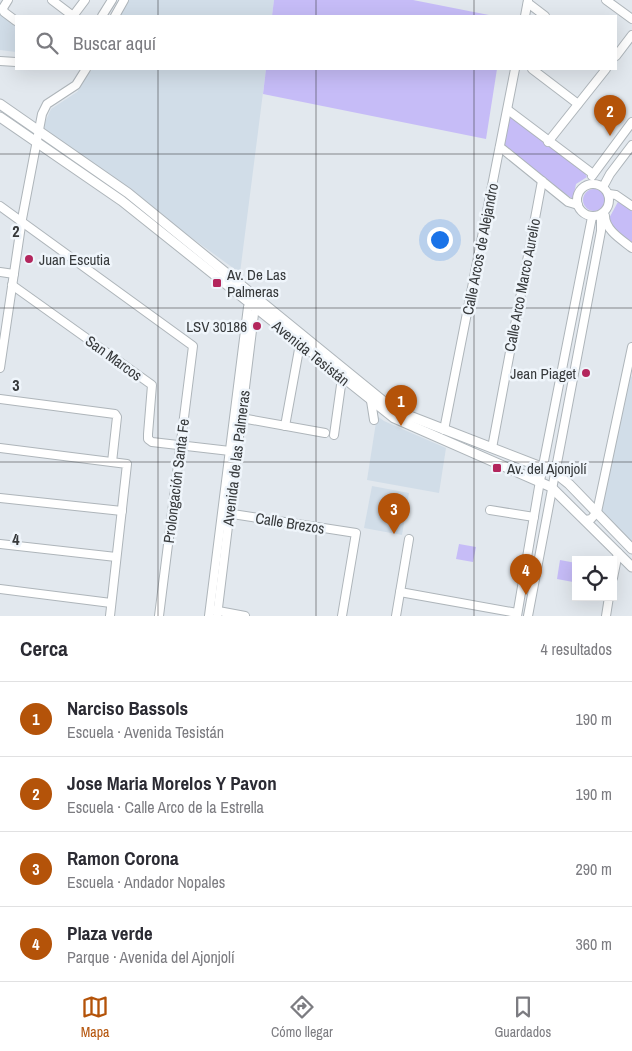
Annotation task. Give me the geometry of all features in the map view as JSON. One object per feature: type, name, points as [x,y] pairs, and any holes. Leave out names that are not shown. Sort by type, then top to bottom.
[{"type":"street","points":[[8,0],[3,8],[4,12],[15,21]]},
{"type":"street","points":[[52,0],[72,15]]},
{"type":"street","points":[[74,15],[85,0]]},
{"type":"street","points":[[103,15],[112,0]]},
{"type":"street","points":[[116,15],[124,0]]},
{"type":"street","points":[[606,0],[632,19]]},
{"type":"street","points":[[525,15],[528,2],[545,15]]},
{"type":"street","points":[[617,55],[632,35]]},
{"type":"street","points":[[0,61],[15,62]]},
{"type":"street","points":[[0,368],[4,312],[12,285],[42,114],[47,104],[76,85],[84,70]]},
{"type":"street","name":"Calle Arcos de Alejandro","points":[[444,430],[515,70]]},
{"type":"street","points":[[533,70],[578,104]]},
{"type":"street","points":[[548,142],[605,70]]},
{"type":"street","name":"Avenida Tesistán","points":[[0,104],[128,193],[255,302],[300,344],[370,401],[394,418],[551,487],[632,567]]},
{"type":"street","points":[[508,110],[548,142],[593,174]]},
{"type":"street","name":"Avenida Tesistán","points":[[0,117],[122,202],[388,405],[444,430],[554,472],[597,512],[632,549]]},
{"type":"street","points":[[590,184],[604,187],[609,194],[609,206],[603,213],[592,217],[586,215],[578,205],[577,200],[580,190],[590,184],[593,174],[632,122]]},
{"type":"street","points":[[604,187],[610,174],[632,145]]},
{"type":"street","points":[[500,147],[568,202],[578,205]]},
{"type":"street","name":"Calle Arco Marco Aurelio","points":[[492,448],[542,181]]},
{"type":"street","points":[[609,194],[616,195],[632,206]]},
{"type":"street","points":[[0,206],[22,220]]},
{"type":"street","points":[[603,213],[606,224],[632,248]]},
{"type":"street","points":[[530,616],[551,487],[603,213]]},
{"type":"street","points":[[400,592],[517,615],[540,481],[592,217]]},
{"type":"street","name":"Prolongación Santa Fe","points":[[22,220],[193,346],[159,616]]},
{"type":"street","points":[[0,272],[14,274]]},
{"type":"street","name":"San Marcos","points":[[12,285],[152,385],[148,439],[152,442],[230,452]]},
{"type":"street","name":"Avenida de las Palmeras","points":[[213,613],[227,513],[237,418],[255,302]]},
{"type":"street","points":[[285,426],[300,344]]},
{"type":"street","points":[[586,520],[591,519],[597,512],[630,373],[632,347]]},
{"type":"street","points":[[334,435],[342,378]]},
{"type":"street","points":[[0,399],[116,414],[112,462]]},
{"type":"street","points":[[370,401],[374,420]]},
{"type":"street","points":[[237,418],[325,433]]},
{"type":"street","name":"Avenida de las Palmeras","points":[[227,513],[230,452],[237,418]]},
{"type":"street","points":[[0,448],[127,464],[110,616]]},
{"type":"street","points":[[0,498],[122,512]]},
{"type":"street","points":[[490,510],[534,517]]},
{"type":"street","name":"Calle Brezos","points":[[227,513],[356,533],[342,616]]},
{"type":"street","points":[[396,616],[409,538]]},
{"type":"street","points":[[0,544],[116,557]]},
{"type":"street","points":[[617,558],[618,553]]},
{"type":"street","points":[[524,574],[535,576]]},
{"type":"street","points":[[0,590],[111,603]]},
{"type":"street","points":[[606,616],[609,601]]},
{"type":"street","points":[[213,613],[245,616]]},
{"type":"shaded area","points":[[129,0],[274,0],[272,15],[121,15]]},
{"type":"shaded area","points":[[274,0],[413,0],[489,15],[272,15]]},
{"type":"shaded area","points":[[0,12],[15,24],[15,52],[0,50]]},
{"type":"shaded area","points":[[91,70],[266,70],[240,273],[42,129],[51,109],[77,92]]},
{"type":"shaded area","points":[[266,70],[497,70],[486,139],[263,94]]},
{"type":"shaded area","points":[[509,116],[583,170],[587,177],[576,184],[573,199],[543,179],[503,146]]},
{"type":"shaded area","points":[[594,189],[602,192],[605,200],[602,208],[594,211],[586,208],[583,200],[586,192]]},
{"type":"shaded area","points":[[619,200],[632,209],[632,243],[607,222]]},
{"type":"shaded area","points":[[628,374],[632,377],[632,548],[599,514]]},
{"type":"shaded area","points":[[377,416],[384,421],[446,448],[439,493],[367,480]]},
{"type":"shaded area","points":[[372,486],[409,493],[402,535],[364,528]]},
{"type":"shaded area","points":[[459,544],[476,547],[473,562],[456,559]]},
{"type":"shaded area","points":[[560,560],[572,562],[572,582],[557,579]]},
{"type":"place","name":"Jose Maria Morelos Y Pavon","points":[[610,136]]},
{"type":"place","name":"Juan Escutia","points":[[29,259]]},
{"type":"place","name":"Av. De Las Palmeras","points":[[217,283]]},
{"type":"place","name":"LSV 30186","points":[[257,326]]},
{"type":"place","name":"Jean Piaget","points":[[586,373]]},
{"type":"place","name":"Narciso Bassols","points":[[401,426]]},
{"type":"place","name":"Av. del Ajonjolí","points":[[497,468]]},
{"type":"place","name":"Ramon Corona","points":[[394,534]]},
{"type":"place","name":"Plaza verde","points":[[526,595]]}]
